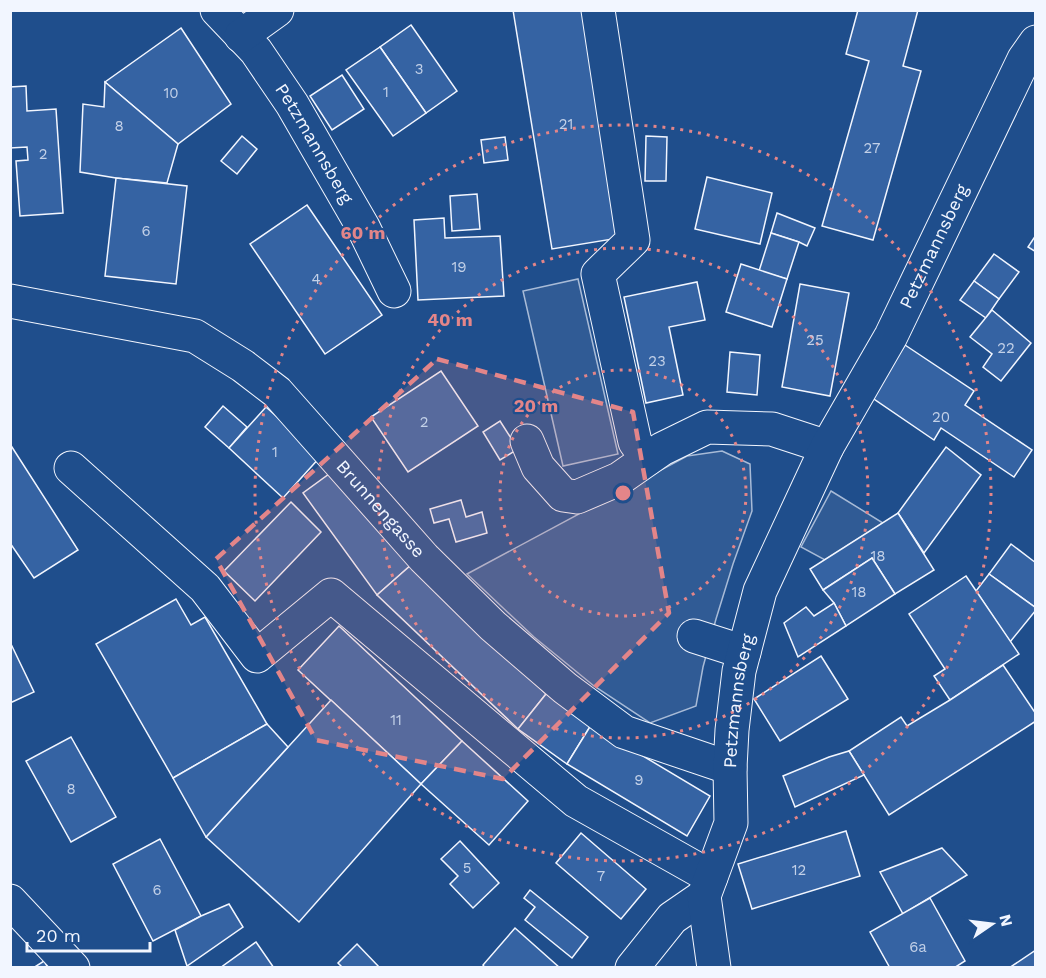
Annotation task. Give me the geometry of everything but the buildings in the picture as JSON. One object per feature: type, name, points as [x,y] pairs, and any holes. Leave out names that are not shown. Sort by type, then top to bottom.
[{"type":"street","name":"Petzmannsberg","points":[[217,10],[256,51],[292,104],[363,227],[394,291]]},
{"type":"street","points":[[241,36],[276,10]]},
{"type":"street","points":[[598,10],[633,240],[598,274],[635,442],[647,459]]},
{"type":"street","name":"Petzmannsberg","points":[[714,968],[707,887],[731,823],[732,730],[739,671],[760,591],[827,447],[891,336],[1024,59],[1035,42]]},
{"type":"street","name":"Brunnengasse","points":[[10,301],[195,336],[243,366],[277,392],[424,558],[493,626],[565,688],[624,732],[730,768]]},
{"type":"street","points":[[527,441],[538,467],[564,495],[577,497],[618,479],[662,449],[707,427],[772,429],[827,447]]},
{"type":"street","points":[[72,468],[205,588],[257,656],[331,595],[576,801],[707,887],[672,918],[632,968]]},
{"type":"street","points":[[694,636],[744,652]]},
{"type":"street","points":[[10,901],[73,968]]},
{"type":"highlighted area","points":[[437,359],[633,412],[669,613],[503,779],[316,740],[216,559]]},
{"type":"shaded area","points":[[578,279],[618,454],[563,466],[523,291]]},
{"type":"shaded area","points":[[722,451],[750,464],[752,511],[716,619],[703,667],[696,706],[650,723],[594,686],[534,637],[467,574],[687,456]]},
{"type":"shaded area","points":[[831,491],[883,523],[825,560],[801,547]]}]
